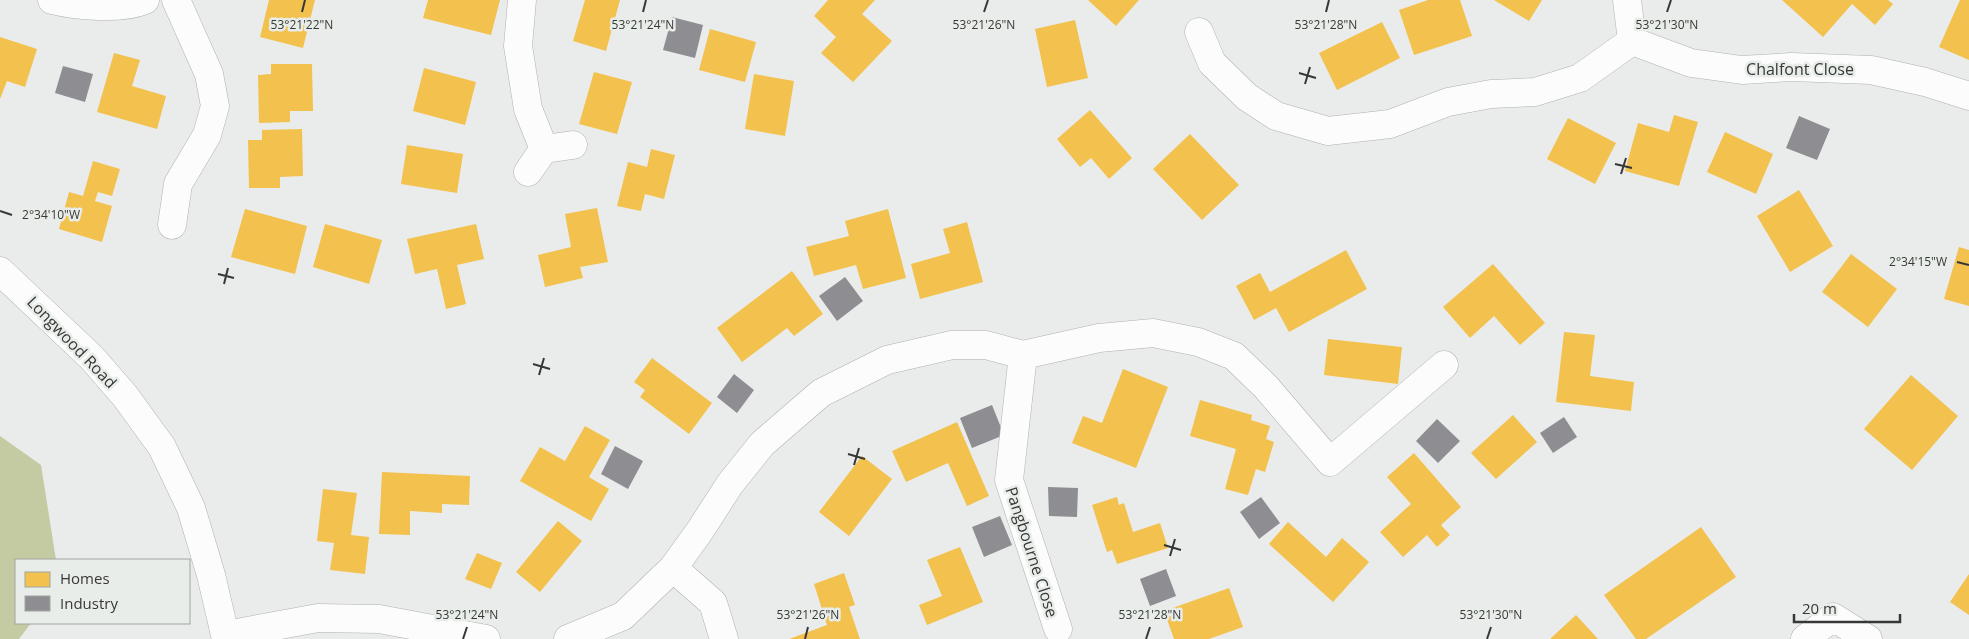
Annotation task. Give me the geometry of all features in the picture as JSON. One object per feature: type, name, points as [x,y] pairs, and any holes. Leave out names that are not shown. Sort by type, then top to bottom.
[{"type":"street","points":[[52,0],[100,5],[138,3],[145,0]]},
{"type":"street","points":[[172,225],[178,184],[207,134],[214,106],[209,74],[176,0]]},
{"type":"street","points":[[522,0],[518,46],[528,109],[544,149]]},
{"type":"street","points":[[1198,32],[1212,63],[1247,98],[1276,116],[1328,131],[1390,124],[1448,102],[1491,94],[1536,92],[1580,78],[1632,41],[1627,0]]},
{"type":"street","name":"Chalfont Close","points":[[1632,41],[1691,63],[1742,70],[1792,66],[1871,70],[1926,82],[1969,96]]},
{"type":"street","points":[[528,172],[544,149],[573,145]]},
{"type":"street","name":"Longwood Road","points":[[0,271],[92,358],[124,396],[162,447],[191,508],[226,637]]},
{"type":"street","points":[[568,639],[623,616],[673,568],[700,532],[730,484],[762,444],[821,393],[887,360],[952,345],[986,345],[1023,355],[1099,338],[1153,333],[1198,342],[1234,356],[1266,387],[1330,462],[1444,365]]},
{"type":"street","name":"Pangbourne Close","points":[[1023,355],[1009,480],[1058,629]]},
{"type":"street","points":[[673,568],[713,603],[724,639]]},
{"type":"street","points":[[1805,639],[1834,617],[1868,639]]},
{"type":"street","points":[[226,637],[318,618],[335,618],[380,619],[486,639]]},
{"type":"green space","points":[[0,436],[41,465],[56,559],[15,559],[15,624],[30,624],[19,639],[0,639]]},
{"type":"building: Homes","points":[[269,0],[315,0],[303,48],[260,37]]},
{"type":"building: Homes","points":[[428,0],[500,0],[491,35],[423,18]]},
{"type":"building: Homes","points":[[585,0],[620,0],[606,51],[573,41]]},
{"type":"building: Homes","points":[[828,0],[875,0],[862,14],[892,41],[853,82],[821,53],[836,37],[814,16]]},
{"type":"building: Homes","points":[[1088,0],[1139,0],[1116,26]]},
{"type":"building: Homes","points":[[1428,0],[1460,0],[1472,36],[1414,55],[1399,10]]},
{"type":"building: Homes","points":[[1494,0],[1542,0],[1529,21]]},
{"type":"building: Homes","points":[[1782,0],[1888,0],[1893,4],[1875,25],[1852,4],[1823,37]]},
{"type":"building: Homes","points":[[1960,0],[1969,0],[1969,60],[1939,47]]},
{"type":"building: Homes","points":[[1075,20],[1088,78],[1047,87],[1035,29]]},
{"type":"building: Homes","points":[[1382,22],[1400,58],[1337,90],[1319,53]]},
{"type":"building: Homes","points":[[710,29],[756,42],[745,82],[699,70]]},
{"type":"building: Homes","points":[[0,37],[37,49],[25,87],[7,81],[0,99]]},
{"type":"building: Homes","points":[[114,53],[140,60],[132,86],[166,96],[157,129],[97,112]]},
{"type":"building: Homes","points":[[271,64],[312,64],[313,111],[290,111],[290,122],[259,123],[258,75],[271,74]]},
{"type":"building: Homes","points":[[424,68],[476,82],[465,125],[413,111]]},
{"type":"building: Homes","points":[[594,72],[632,82],[617,134],[579,124]]},
{"type":"building: Homes","points":[[754,74],[794,81],[785,136],[745,129]]},
{"type":"building: Homes","points":[[1090,110],[1132,158],[1109,179],[1091,158],[1080,167],[1057,139]]},
{"type":"building: Homes","points":[[1674,115],[1698,122],[1679,186],[1625,171],[1638,123],[1669,132]]},
{"type":"building: Homes","points":[[1568,118],[1616,143],[1595,184],[1547,159]]},
{"type":"building: Homes","points":[[302,129],[303,176],[280,177],[280,188],[249,188],[248,140],[262,140],[262,130]]},
{"type":"building: Homes","points":[[1725,132],[1773,154],[1756,194],[1707,172]]},
{"type":"building: Homes","points":[[1190,134],[1239,185],[1202,220],[1153,169]]},
{"type":"building: Homes","points":[[407,145],[463,154],[457,193],[401,184]]},
{"type":"building: Homes","points":[[651,149],[675,155],[664,199],[645,194],[641,211],[617,206],[628,162],[647,167]]},
{"type":"building: Homes","points":[[93,161],[120,169],[112,196],[98,192],[95,201],[112,206],[102,242],[59,229],[69,192],[83,196]]},
{"type":"building: Homes","points":[[1799,190],[1833,246],[1790,272],[1757,216]]},
{"type":"building: Homes","points":[[597,208],[608,262],[580,267],[583,278],[545,287],[538,255],[571,247],[565,214]]},
{"type":"building: Homes","points":[[245,209],[307,226],[295,274],[231,257]]},
{"type":"building: Homes","points":[[888,209],[906,278],[863,289],[856,265],[814,276],[806,247],[849,236],[845,221]]},
{"type":"building: Homes","points":[[967,222],[983,282],[920,299],[911,264],[950,253],[943,229]]},
{"type":"building: Homes","points":[[325,224],[382,240],[369,284],[313,267]]},
{"type":"building: Homes","points":[[476,224],[484,259],[457,265],[466,304],[446,309],[437,269],[415,274],[407,239]]},
{"type":"building: Homes","points":[[1959,247],[1969,250],[1969,306],[1944,299]]},
{"type":"building: Homes","points":[[1346,250],[1367,289],[1289,332],[1276,308],[1254,320],[1236,286],[1260,273],[1270,292]]},
{"type":"building: Homes","points":[[1851,254],[1897,289],[1868,327],[1822,292]]},
{"type":"building: Homes","points":[[1493,264],[1545,323],[1520,345],[1494,316],[1470,338],[1443,307]]},
{"type":"building: Homes","points":[[792,271],[823,314],[794,336],[787,328],[742,362],[717,328]]},
{"type":"building: Homes","points":[[1564,332],[1595,335],[1590,376],[1634,382],[1631,411],[1556,402]]},
{"type":"building: Homes","points":[[1328,339],[1402,347],[1398,384],[1324,375]]},
{"type":"building: Homes","points":[[652,358],[712,403],[689,434],[640,397],[645,390],[634,382]]},
{"type":"building: Homes","points":[[1123,369],[1168,387],[1136,468],[1072,443],[1083,416],[1102,423]]},
{"type":"building: Homes","points":[[1911,375],[1958,416],[1912,470],[1864,429]]},
{"type":"building: Homes","points":[[1200,400],[1252,415],[1251,420],[1270,426],[1266,439],[1274,442],[1265,472],[1256,469],[1248,495],[1225,489],[1236,449],[1190,436]]},
{"type":"building: Homes","points":[[1513,415],[1537,442],[1496,479],[1471,453]]},
{"type":"building: Homes","points":[[957,422],[989,496],[967,506],[948,463],[906,482],[892,451]]},
{"type":"building: Homes","points":[[585,426],[610,440],[589,477],[609,489],[591,521],[520,481],[540,447],[565,461]]},
{"type":"building: Homes","points":[[1414,453],[1461,507],[1441,525],[1450,535],[1437,547],[1427,535],[1403,557],[1380,532],[1411,504],[1387,477]]},
{"type":"building: Homes","points":[[862,456],[892,479],[849,536],[819,512]]},
{"type":"building: Homes","points":[[382,472],[470,476],[469,505],[442,504],[442,513],[410,511],[410,535],[379,534]]},
{"type":"building: Homes","points":[[323,489],[357,493],[351,535],[369,537],[365,574],[330,570],[334,543],[317,541]]},
{"type":"building: Homes","points":[[1117,497],[1119,505],[1124,503],[1133,532],[1160,523],[1168,548],[1117,564],[1112,550],[1107,552],[1092,505]]},
{"type":"building: Homes","points":[[558,521],[582,541],[540,592],[516,572]]},
{"type":"building: Homes","points":[[1288,522],[1326,557],[1342,538],[1369,562],[1333,602],[1269,544]]},
{"type":"building: Homes","points":[[1701,527],[1736,577],[1646,639],[1636,639],[1604,595]]},
{"type":"building: Homes","points":[[960,547],[983,602],[927,625],[919,605],[942,596],[927,560]]},
{"type":"building: Homes","points":[[477,553],[502,563],[491,589],[465,579]]},
{"type":"building: Homes","points":[[844,573],[855,605],[849,607],[860,639],[789,639],[827,625],[814,584]]},
{"type":"building: Homes","points":[[1969,574],[1969,615],[1950,602]]},
{"type":"building: Homes","points":[[1229,588],[1243,627],[1209,639],[1174,639],[1164,611]]},
{"type":"building: Homes","points":[[1576,615],[1598,639],[1550,639]]},
{"type":"building: Industry","points":[[672,17],[703,25],[695,58],[663,50]]},
{"type":"building: Industry","points":[[63,66],[93,74],[85,102],[55,93]]},
{"type":"building: Industry","points":[[1799,116],[1830,129],[1817,160],[1786,148]]},
{"type":"building: Industry","points":[[845,277],[863,301],[837,321],[819,296]]},
{"type":"building: Industry","points":[[734,374],[754,390],[737,413],[717,397]]},
{"type":"building: Industry","points":[[992,405],[1004,435],[972,448],[960,418]]},
{"type":"building: Industry","points":[[1564,417],[1577,437],[1553,453],[1540,433]]},
{"type":"building: Industry","points":[[1437,419],[1460,441],[1438,463],[1416,441]]},
{"type":"building: Industry","points":[[615,446],[643,461],[628,489],[601,474]]},
{"type":"building: Industry","points":[[1048,487],[1078,488],[1077,517],[1049,516]]},
{"type":"building: Industry","points":[[1261,497],[1280,523],[1259,539],[1240,512]]},
{"type":"building: Industry","points":[[1000,516],[1012,545],[984,557],[972,527]]},
{"type":"building: Industry","points":[[1166,569],[1176,596],[1150,606],[1140,579]]}]
